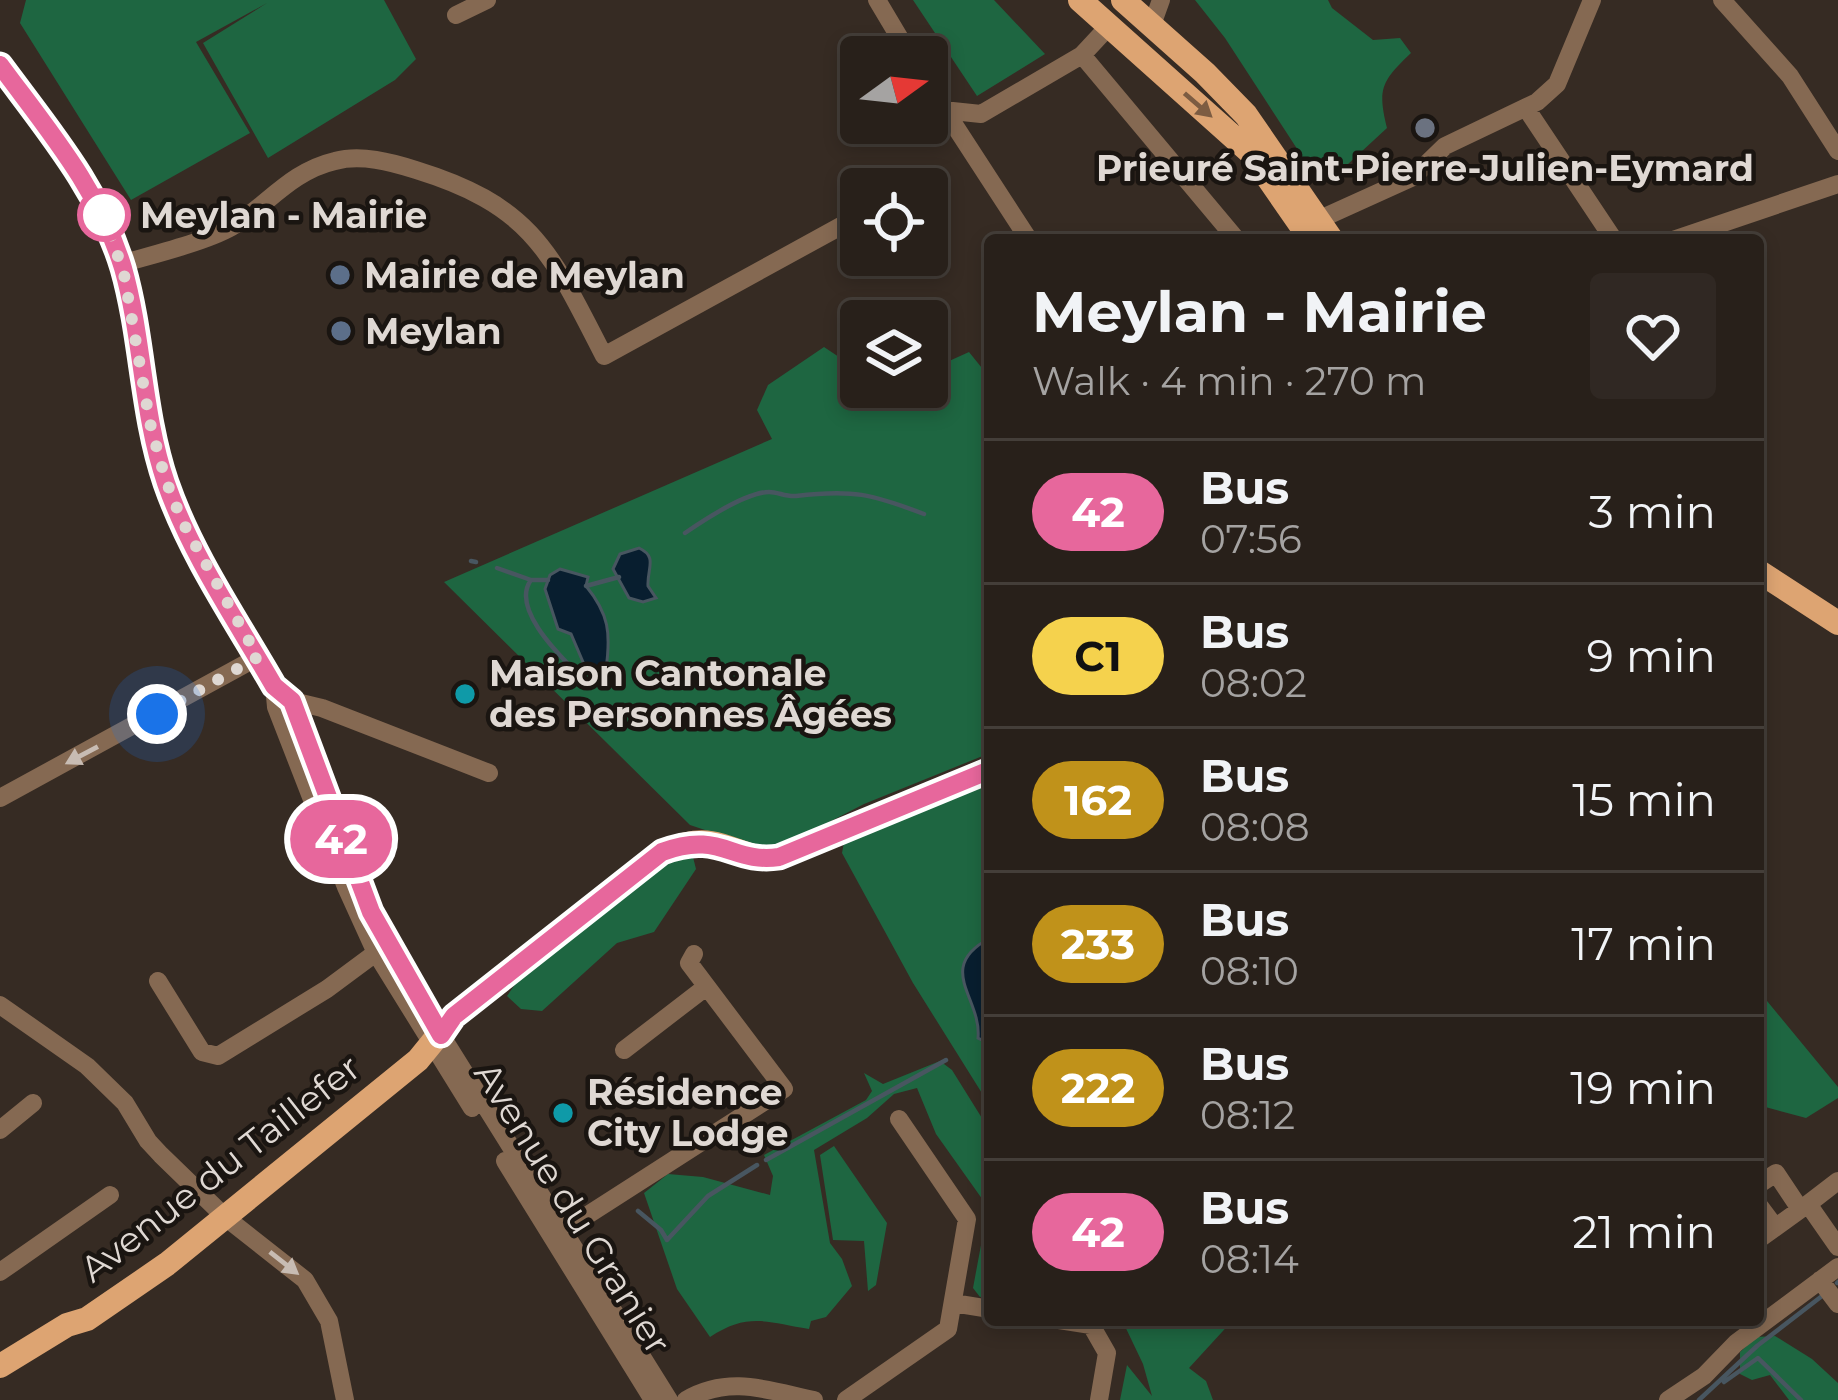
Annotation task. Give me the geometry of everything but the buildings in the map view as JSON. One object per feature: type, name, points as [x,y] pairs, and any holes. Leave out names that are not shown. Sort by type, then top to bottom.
[{"type":"main road","points":[[1080,0],[1250,152],[1320,234]]},
{"type":"main road","points":[[1116,33],[1130,2],[1157,12],[1246,115],[1320,234]]},
{"type":"main road","points":[[1116,33],[1157,12]]},
{"type":"main road","points":[[1764,576],[1837,623]]},
{"type":"main road","name":"Avenue du Taillefer","points":[[0,1366],[67,1325],[87,1319],[166,1264],[418,1060],[454,1016],[662,852],[680,845],[714,843],[760,858],[779,857],[984,772]]},
{"type":"main road","name":"Avenue du Taillefer","points":[[0,1383],[76,1334],[87,1319]]},
{"type":"street","points":[[456,15],[487,0]]},
{"type":"street","points":[[877,0],[898,36]]},
{"type":"street","points":[[1320,234],[1412,177],[1445,146],[1526,108],[1557,84],[1592,0]]},
{"type":"street","points":[[1722,0],[1790,76],[1838,151]]},
{"type":"street","points":[[948,110],[981,114],[1116,33]]},
{"type":"street","points":[[1086,52],[1232,234]]},
{"type":"street","points":[[0,65],[86,181],[122,264],[150,423],[165,478],[182,521],[258,657],[0,798]]},
{"type":"street","points":[[1526,108],[1610,234]]},
{"type":"street","points":[[948,116],[1025,234]]},
{"type":"street","points":[[122,264],[232,227],[292,178],[336,160],[374,159],[465,185],[520,219],[562,276],[604,356],[840,227]]},
{"type":"street","points":[[1691,234],[1838,184]]},
{"type":"street","name":"Avenue du Granier","points":[[258,657],[284,704],[346,887],[436,1039],[669,1400]]},
{"type":"street","points":[[284,704],[322,708],[489,773]]},
{"type":"street","points":[[158,981],[202,1052],[218,1056],[327,989],[382,948]]},
{"type":"street","points":[[559,1233],[784,1089],[689,963],[694,954]]},
{"type":"street","points":[[624,1050],[706,987]]},
{"type":"street","points":[[0,1005],[87,1066],[125,1103],[148,1141],[225,1217],[305,1280],[329,1321],[345,1400]]},
{"type":"street","points":[[0,1130],[33,1103]]},
{"type":"street","points":[[846,1400],[948,1329],[953,1303],[967,1219],[899,1119]]},
{"type":"street","points":[[1764,1182],[1776,1173],[1838,1247]]},
{"type":"street","points":[[1764,1235],[1838,1181]]},
{"type":"street","points":[[0,1272],[110,1195]]},
{"type":"street","points":[[1764,1212],[1775,1227]]},
{"type":"street","name":"Avenue du Granier","points":[[559,1233],[653,1400]]},
{"type":"street","points":[[1764,1322],[1838,1267]]},
{"type":"street","points":[[1820,1280],[1838,1304]]},
{"type":"street","points":[[953,1303],[984,1308]]},
{"type":"street","points":[[1092,1326],[1107,1353],[1099,1400]]},
{"type":"street","points":[[1667,1400],[1704,1376],[1759,1326]]},
{"type":"street","points":[[686,1400],[726,1384],[814,1400]]},
{"type":"green space","points":[[26,0],[384,0],[416,59],[395,80],[268,158],[203,43],[267,3],[196,42],[250,133],[131,200],[20,23]]},
{"type":"green space","points":[[913,0],[994,0],[1045,54],[977,96],[948,52],[948,36],[937,36]]},
{"type":"green space","points":[[1195,0],[1328,0],[1373,40],[1400,38],[1411,53],[1384,86],[1387,128],[1334,177],[1320,184]]},
{"type":"green space","points":[[824,347],[840,358],[840,408],[948,408],[948,362],[969,352],[984,371],[984,755],[864,804],[771,852],[690,825],[444,582],[772,439],[757,410],[768,385]]},
{"type":"green space","points":[[984,782],[984,1096],[913,983],[842,853],[844,842]]},
{"type":"green space","points":[[675,854],[693,857],[696,869],[654,932],[617,943],[542,1011],[521,1009],[507,996],[518,980]]},
{"type":"green space","points":[[1764,997],[1838,1087],[1838,1098],[1806,1118],[1764,1107]]},
{"type":"green space","points":[[940,1061],[952,1070],[984,1121],[984,1202],[936,1134],[917,1088],[894,1094],[867,1118],[814,1150],[830,1243],[852,1286],[826,1317],[811,1321],[809,1329],[747,1322],[710,1337],[677,1289],[644,1193],[668,1174],[703,1177],[770,1195],[773,1176],[764,1155],[866,1100],[872,1091],[864,1073],[883,1084]]},
{"type":"green space","points":[[834,1146],[887,1223],[876,1285],[868,1291],[864,1241],[833,1240],[820,1155]]},
{"type":"green space","points":[[984,1229],[984,1296],[973,1288]]},
{"type":"green space","points":[[1125,1326],[1228,1326],[1189,1368],[1206,1381],[1213,1400],[1120,1400],[1127,1365],[1152,1396]]},
{"type":"green space","points":[[1775,1336],[1812,1359],[1838,1383],[1838,1400],[1789,1400],[1770,1375],[1752,1380],[1740,1374],[1740,1352],[1756,1337]]},
{"type":"water","points":[[639,548],[650,559],[648,586],[656,598],[643,602],[629,598],[613,569],[620,554]]},
{"type":"water","points":[[560,569],[588,577],[586,586],[606,624],[606,669],[586,669],[571,634],[558,629],[545,589],[550,575]]},
{"type":"water","points":[[984,942],[982,1040],[964,984],[965,961]]},
{"type":"waterway","points":[[685,533],[737,502],[769,492],[861,495],[924,514]]},
{"type":"waterway","points":[[471,561],[476,562]]},
{"type":"waterway","points":[[497,568],[531,580],[527,603],[538,629],[575,671],[586,669]]},
{"type":"waterway","points":[[586,586],[619,577]]},
{"type":"waterway","points":[[531,580],[548,580]]},
{"type":"waterway","points":[[766,1160],[946,1060]]},
{"type":"waterway","points":[[638,1211],[667,1240],[708,1196],[757,1165]]},
{"type":"waterway","points":[[1699,1400],[1757,1346],[1822,1296]]},
{"type":"waterway","points":[[1724,1382],[1758,1358],[1801,1400]]},
{"type":"bus line","name":"42","points":[[0,65],[86,181],[104,215],[124,274],[150,423],[174,504],[274,686],[292,701],[371,912],[441,1035],[454,1016],[662,852],[680,845],[714,843],[749,856],[779,857],[984,773]]},
{"type":"place","name":"Prieuré Saint-Pierre-Julien-Eymard","points":[[1425,128]]},
{"type":"place","name":"Meylan - Mairie","points":[[104,215]]},
{"type":"place","name":"Mairie de Meylan","points":[[340,275]]},
{"type":"place","name":"Meylan","points":[[341,331]]},
{"type":"place","name":"Maison Cantonale des Personnes Âgées","points":[[465,694]]},
{"type":"place","name":"Résidence City Lodge","points":[[563,1113]]},
{"type":"route","points":[[104,215],[124,274],[150,423],[165,478],[182,521],[258,657],[157,714]]}]
